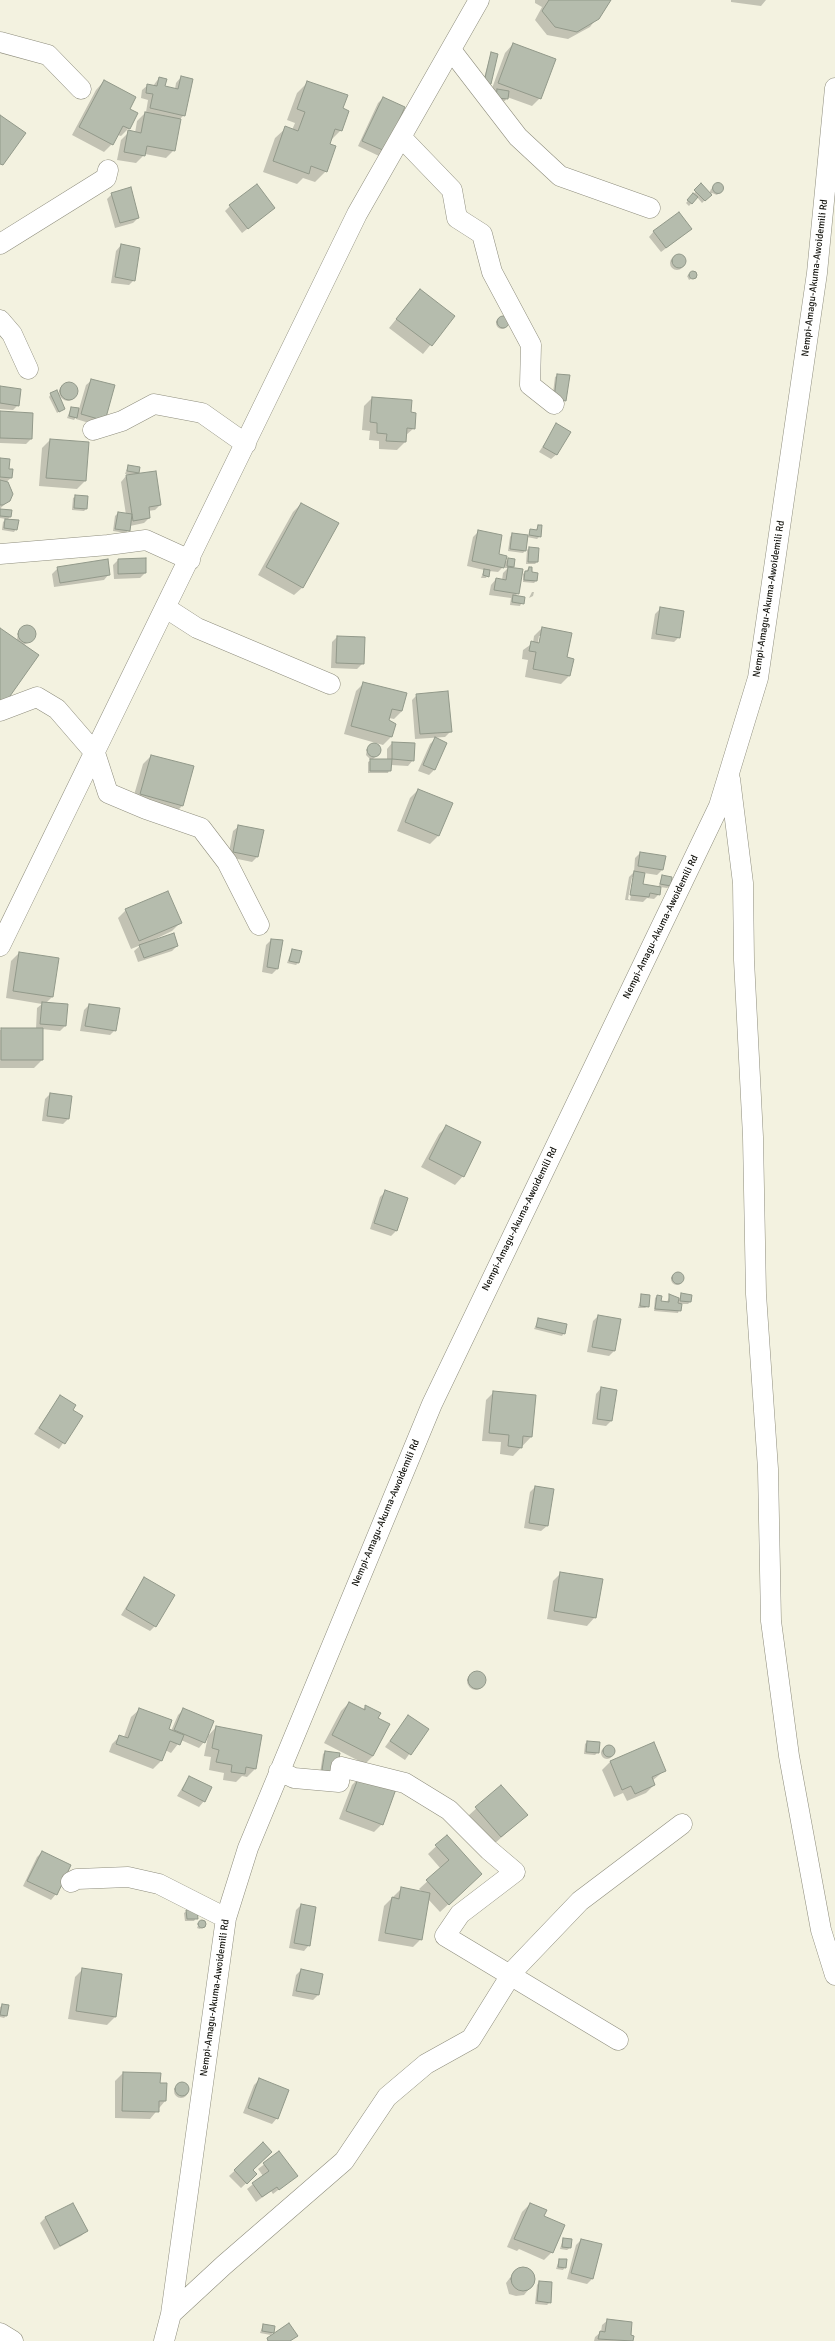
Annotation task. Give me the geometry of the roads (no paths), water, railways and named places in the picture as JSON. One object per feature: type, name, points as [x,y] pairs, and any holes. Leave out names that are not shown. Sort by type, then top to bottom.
[{"type":"street","points":[[0,946],[190,560],[357,214],[479,0]]},
{"type":"street","points":[[0,42],[48,55],[81,89]]},
{"type":"street","points":[[451,50],[518,137],[560,176],[650,208]]},
{"type":"street","name":"Nempi-Amagu-Akuma-Awoidemili Rd","points":[[164,2341],[171,2314],[226,1918],[248,1848],[432,1404],[719,806],[758,678],[817,273],[835,88]]},
{"type":"street","points":[[401,137],[452,190],[457,218],[482,234],[492,272],[531,345],[530,385],[554,404]]},
{"type":"street","points":[[0,244],[106,178],[108,170]]},
{"type":"street","points":[[0,320],[12,334],[28,369]]},
{"type":"street","points":[[93,430],[122,421],[154,404],[202,413],[246,444]]},
{"type":"street","points":[[0,554],[108,545],[146,540],[190,560]]},
{"type":"street","points":[[166,608],[197,628],[330,684]]},
{"type":"street","points":[[0,711],[37,697],[57,709],[95,753],[108,793],[146,809],[201,828],[227,862],[259,925]]},
{"type":"street","points":[[729,773],[743,882],[744,960],[753,1137],[756,1294],[768,1469],[771,1621],[789,1756],[821,1930],[835,1975]]},
{"type":"street","points":[[279,1771],[294,1778],[339,1782],[340,1767],[405,1783],[449,1810],[489,1850],[515,1872],[460,1914],[446,1936],[618,2040]]},
{"type":"street","points":[[171,2314],[224,2265],[344,2161],[387,2097],[426,2064],[471,2039],[511,1974],[580,1901],[682,1824]]},
{"type":"street","points":[[71,1882],[77,1878],[128,1877],[159,1884],[226,1918]]},
{"type":"street","points":[[0,2333],[13,2341]]}]
